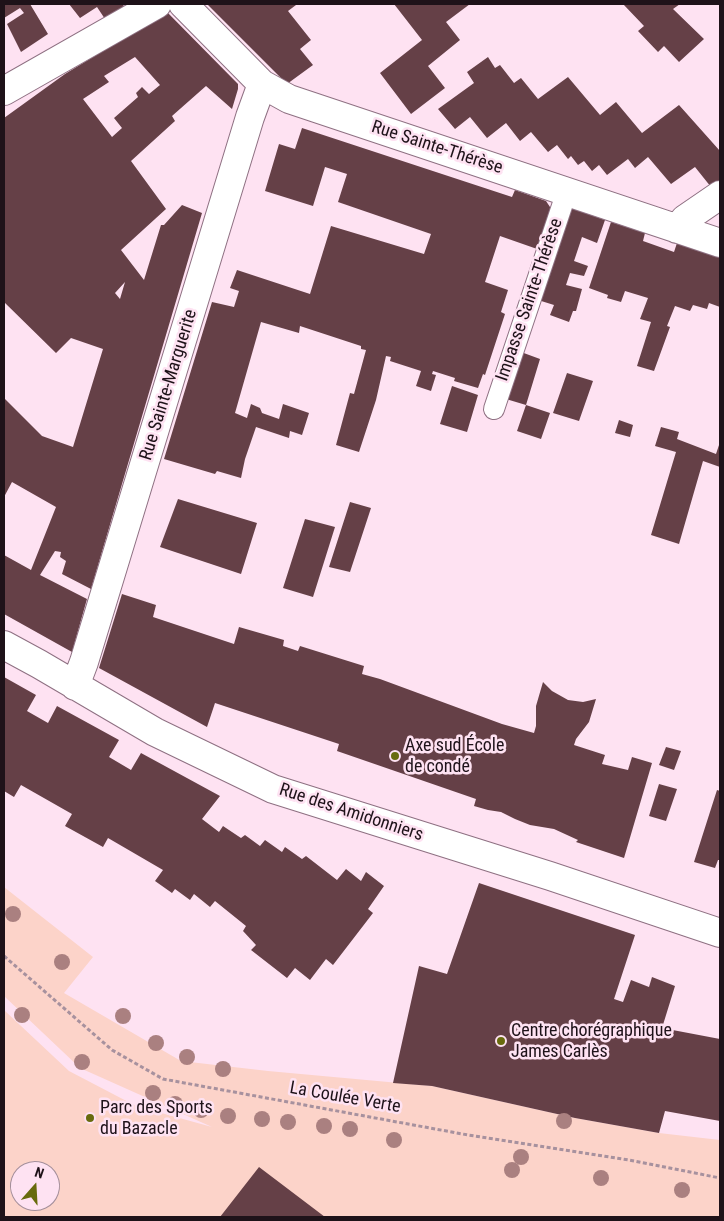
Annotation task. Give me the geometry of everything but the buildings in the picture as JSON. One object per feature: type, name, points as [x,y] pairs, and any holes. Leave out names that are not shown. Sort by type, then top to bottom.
[{"type":"street","points":[[4,91],[157,4]]},
{"type":"street","name":"Rue Sainte-Thérèse","points":[[183,4],[262,84],[289,99],[720,243]]},
{"type":"street","name":"Rue Sainte-Marguerite","points":[[75,686],[84,662],[250,117],[262,84]]},
{"type":"street","points":[[677,229],[685,219],[720,195]]},
{"type":"street","name":"Rue des Amidonniers","points":[[4,645],[155,732],[273,789],[550,876],[720,933]]},
{"type":"lane","name":"Impasse Sainte-Thérèse","points":[[494,409],[567,191]]},
{"type":"path","name":"La Coulée Verte","points":[[4,956],[112,1050],[163,1079],[468,1134],[629,1160],[720,1178]]},
{"type":"shaded area","points":[[4,887],[93,957],[64,993],[181,1061],[432,1086],[575,1118],[659,1133],[720,1140],[720,1217],[4,1217],[4,1010],[69,1071],[136,1106],[212,1127],[80,1068],[4,996]]},
{"type":"place","name":"Axe sud École de condé","points":[[395,756]]},
{"type":"place","name":"Centre chorégraphique James Carlès","points":[[501,1041]]},
{"type":"place","name":"Parc des Sports du Bazacle","points":[[90,1118]]}]
